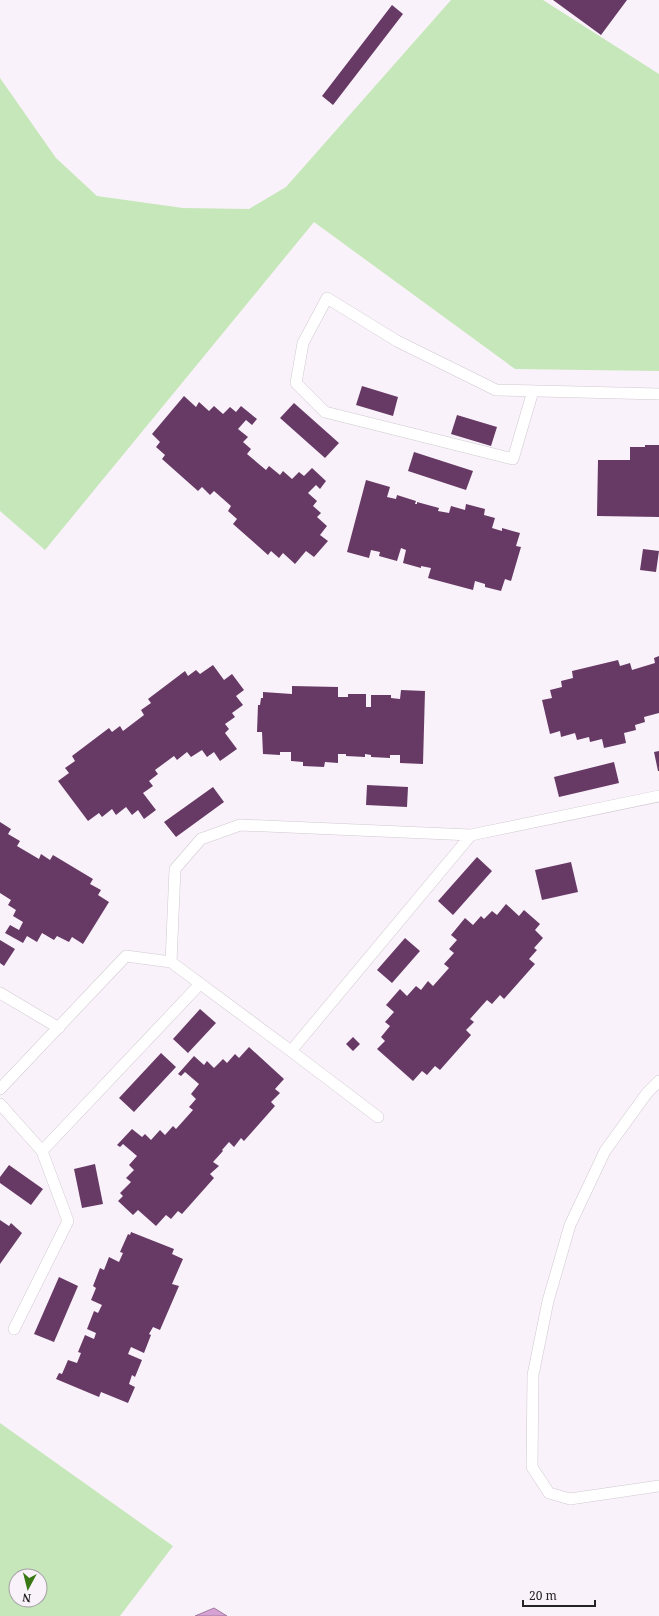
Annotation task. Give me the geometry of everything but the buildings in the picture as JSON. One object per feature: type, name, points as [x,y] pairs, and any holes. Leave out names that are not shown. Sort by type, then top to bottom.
[{"type":"lane","points":[[533,391],[514,459],[325,412],[296,383],[303,343],[327,298],[397,341],[496,390],[659,394]]},
{"type":"lane","points":[[171,962],[175,869],[201,839],[240,825],[471,835],[659,796]]},
{"type":"lane","points":[[291,1051],[471,835]]},
{"type":"lane","points":[[0,1089],[126,956],[171,962],[378,1117]]},
{"type":"lane","points":[[42,1151],[200,984]]},
{"type":"lane","points":[[0,993],[59,1028]]},
{"type":"lane","points":[[659,1081],[647,1093],[605,1151],[570,1225],[548,1301],[533,1375],[532,1467],[549,1493],[570,1499],[659,1486]]},
{"type":"lane","points":[[0,1104],[42,1151],[68,1221],[14,1329]]},
{"type":"green space","points":[[451,0],[543,0],[659,74],[659,371],[515,369],[314,222],[45,550],[0,511],[0,78],[56,158],[97,196],[183,208],[249,209],[286,187]]},
{"type":"green space","points":[[0,1423],[173,1546],[120,1616],[0,1616]]},
{"type":"shaded area","points":[[214,1608],[227,1616],[195,1616]]}]
